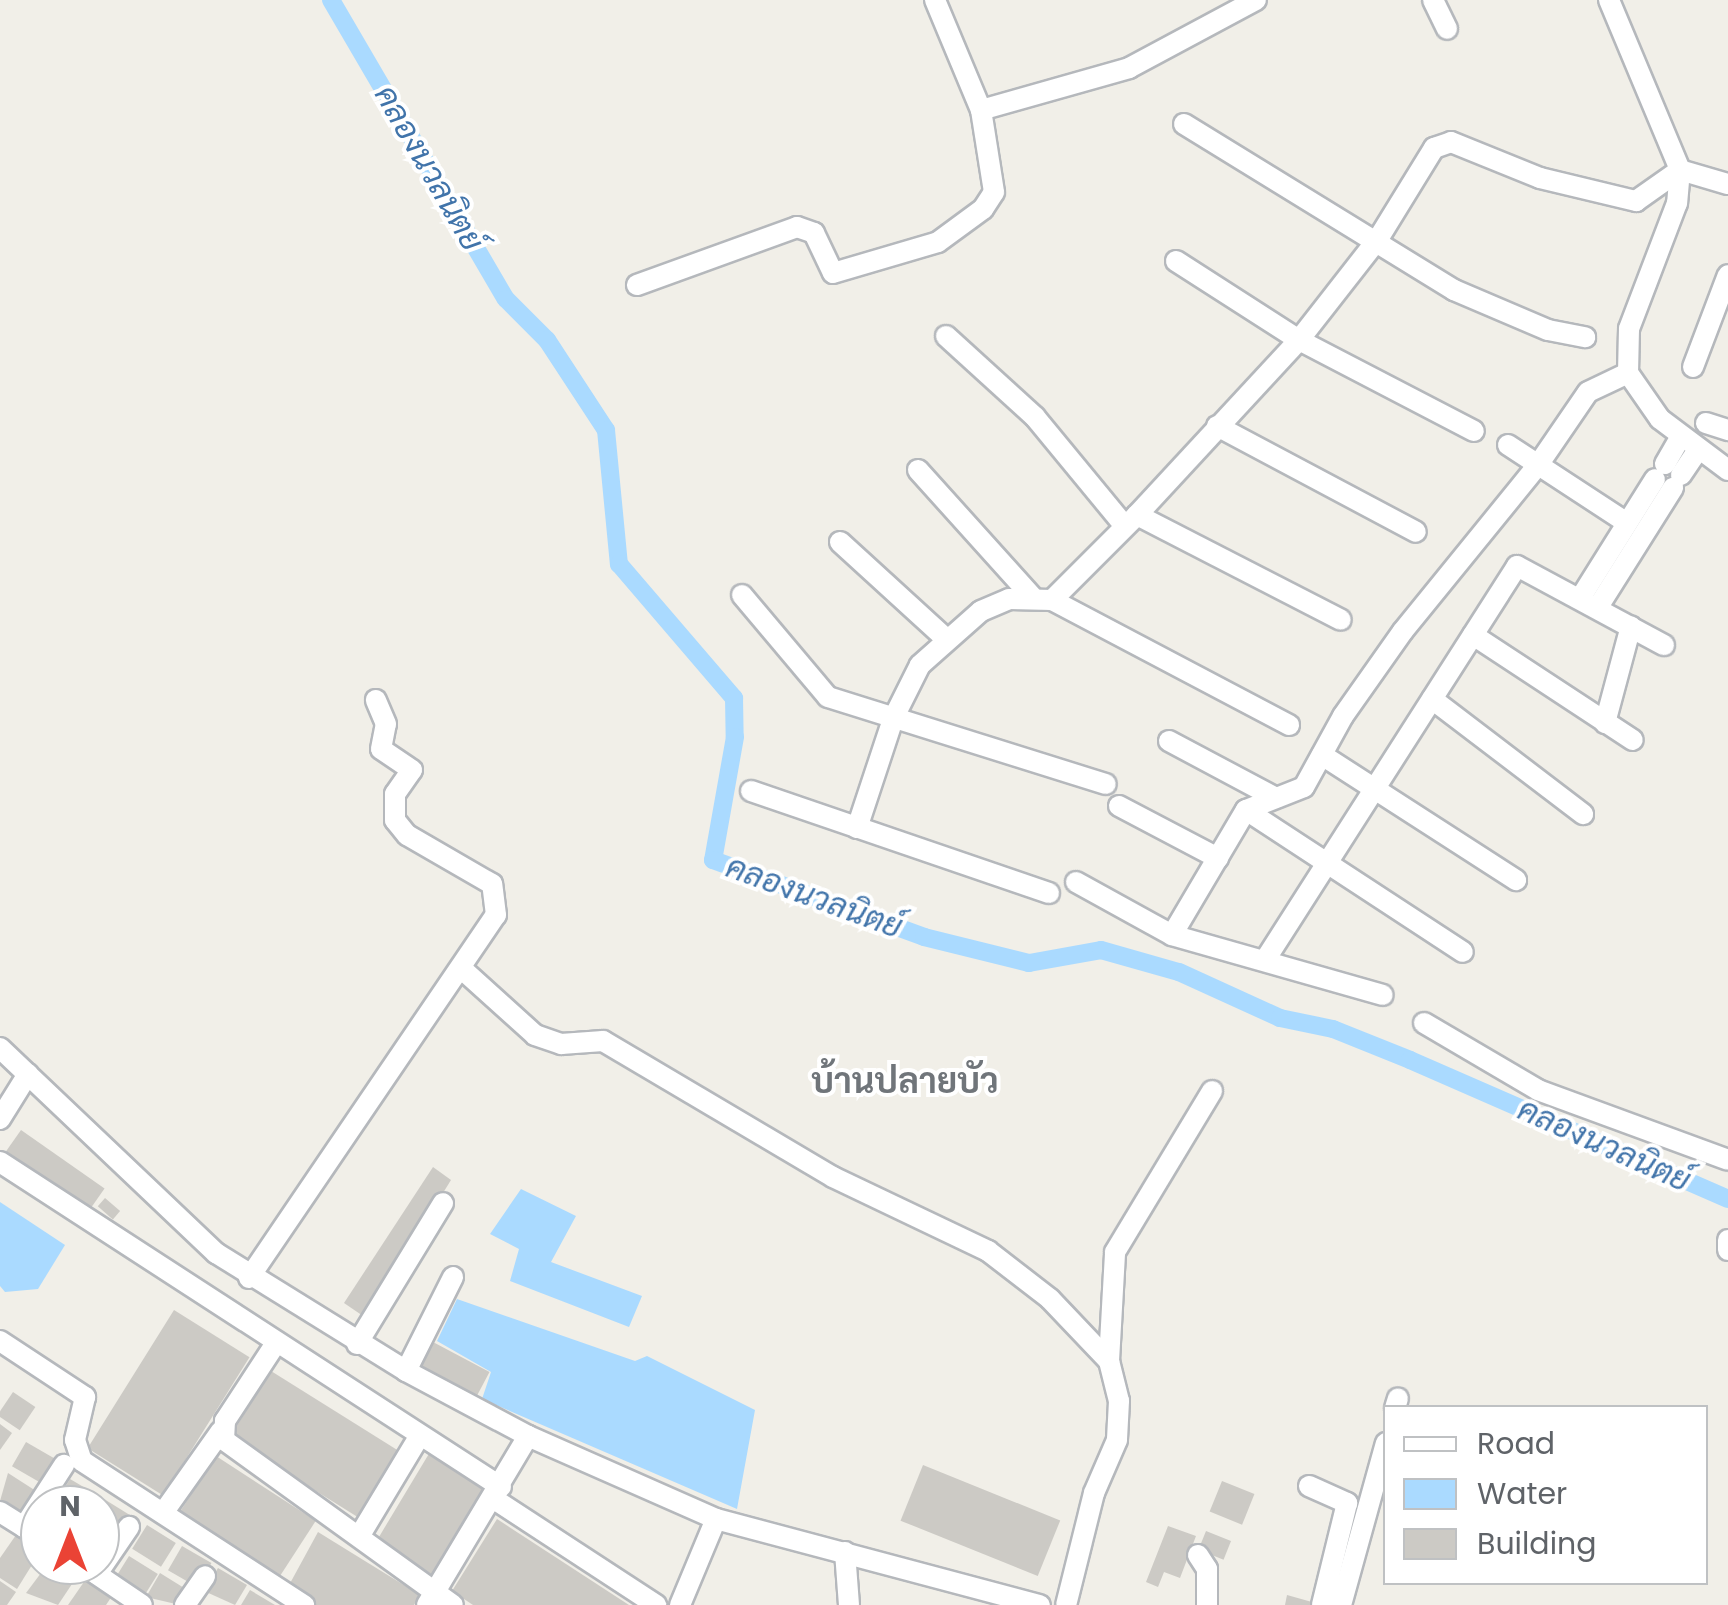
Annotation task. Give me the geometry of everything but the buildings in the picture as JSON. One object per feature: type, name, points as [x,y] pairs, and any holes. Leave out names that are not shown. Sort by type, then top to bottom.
[{"type":"street","points":[[637,285],[797,227],[814,233],[833,273],[938,242],[983,209],[994,192],[981,110],[935,0]]},
{"type":"street","points":[[981,110],[1112,74],[1256,0]]},
{"type":"street","points":[[1432,0],[1448,29]]},
{"type":"street","points":[[1609,0],[1680,170],[1677,203],[1629,329],[1628,374],[1638,394],[1681,436],[1728,470]]},
{"type":"street","points":[[1184,124],[1454,290],[1548,330],[1585,338]]},
{"type":"street","points":[[858,828],[892,719],[912,678],[945,638],[995,605],[1043,599],[1131,520],[1299,340],[1378,240],[1419,163],[1450,142],[1540,178],[1636,201],[1680,170]]},
{"type":"street","points":[[1680,170],[1728,184]]},
{"type":"street","points":[[1176,261],[1299,340],[1474,432]]},
{"type":"street","points":[[1693,367],[1728,276]]},
{"type":"street","points":[[946,336],[1034,417],[1131,520],[1342,620]]},
{"type":"street","points":[[1172,934],[1246,810],[1304,787],[1402,630],[1538,464],[1588,392],[1628,374]]},
{"type":"street","points":[[1706,422],[1728,430]]},
{"type":"street","points":[[1217,426],[1416,532]]},
{"type":"street","points":[[1590,602],[1669,477],[1681,436]]},
{"type":"street","points":[[1508,445],[1627,523]]},
{"type":"street","points":[[1590,602],[1627,523],[1698,450]]},
{"type":"street","points":[[918,470],[1043,599],[1289,725]]},
{"type":"street","points":[[840,542],[945,638]]},
{"type":"street","points":[[1268,957],[1517,566],[1664,645]]},
{"type":"street","points":[[742,595],[790,649],[811,684],[828,697],[1106,784]]},
{"type":"street","points":[[1605,723],[1630,626]]},
{"type":"street","points":[[1473,634],[1633,740]]},
{"type":"street","points":[[1432,699],[1582,814]]},
{"type":"street","points":[[249,1278],[496,915],[498,900],[484,877],[407,836],[395,820],[395,794],[412,770],[381,749],[386,724],[376,700]]},
{"type":"street","points":[[1168,742],[1276,798]]},
{"type":"street","points":[[1322,754],[1516,880]]},
{"type":"street","points":[[752,792],[1049,893]]},
{"type":"street","points":[[1119,806],[1218,858]]},
{"type":"street","points":[[1246,810],[1464,952]]},
{"type":"street","points":[[1076,882],[1172,934],[1268,957],[1384,995]]},
{"type":"street","points":[[462,969],[535,1035],[561,1044],[603,1041],[833,1176],[988,1251],[1050,1299],[1109,1361]]},
{"type":"street","points":[[1424,1023],[1538,1090],[1728,1160]]},
{"type":"street","points":[[0,1048],[190,1233],[249,1278],[406,1371],[528,1436],[716,1519],[1040,1605]]},
{"type":"street","points":[[0,1119],[28,1074]]},
{"type":"street","points":[[1066,1605],[1094,1493],[1117,1440],[1119,1401],[1109,1361],[1115,1252],[1212,1091]]},
{"type":"street","points":[[0,1162],[419,1437],[656,1605]]},
{"type":"street","points":[[357,1344],[443,1203]]},
{"type":"street","points":[[1728,1240],[1728,1250]]},
{"type":"street","points":[[406,1371],[453,1276]]},
{"type":"street","points":[[0,1341],[85,1398],[75,1440],[82,1460],[304,1605]]},
{"type":"street","points":[[163,1513],[276,1343]]},
{"type":"street","points":[[221,1431],[360,1536],[431,1599],[453,1605]]},
{"type":"street","points":[[431,1599],[498,1493],[528,1436]]},
{"type":"street","points":[[360,1536],[419,1437]]},
{"type":"street","points":[[1341,1605],[1383,1454]]},
{"type":"street","points":[[54,1485],[64,1465]]},
{"type":"street","points":[[1309,1486],[1347,1503],[1322,1605]]},
{"type":"street","points":[[680,1605],[716,1519]]},
{"type":"street","points":[[120,1537],[129,1527]]},
{"type":"street","points":[[845,1552],[849,1605]]},
{"type":"street","points":[[1198,1555],[1207,1569],[1208,1605]]},
{"type":"street","points":[[185,1605],[204,1576]]},
{"type":"street","points":[[112,1585],[142,1605]]},
{"type":"water","points":[[521,1189],[576,1216],[551,1262],[642,1296],[629,1327],[510,1281],[519,1249],[490,1234]]},
{"type":"water","points":[[0,1202],[65,1245],[38,1289],[5,1292],[0,1286]]},
{"type":"water","points":[[457,1299],[635,1361],[647,1356],[755,1410],[737,1509],[482,1399],[491,1372],[437,1341]]},
{"type":"waterway","name":"คลองนวลนิตย์","points":[[331,0],[506,299],[547,340],[606,430],[619,564],[734,698],[735,737],[713,860],[924,937],[1029,963],[1101,950],[1179,972],[1280,1018],[1333,1029],[1410,1060],[1728,1199]]},
{"type":"district","name":"บ้านปลายบัว","points":[[905,1081]]}]
